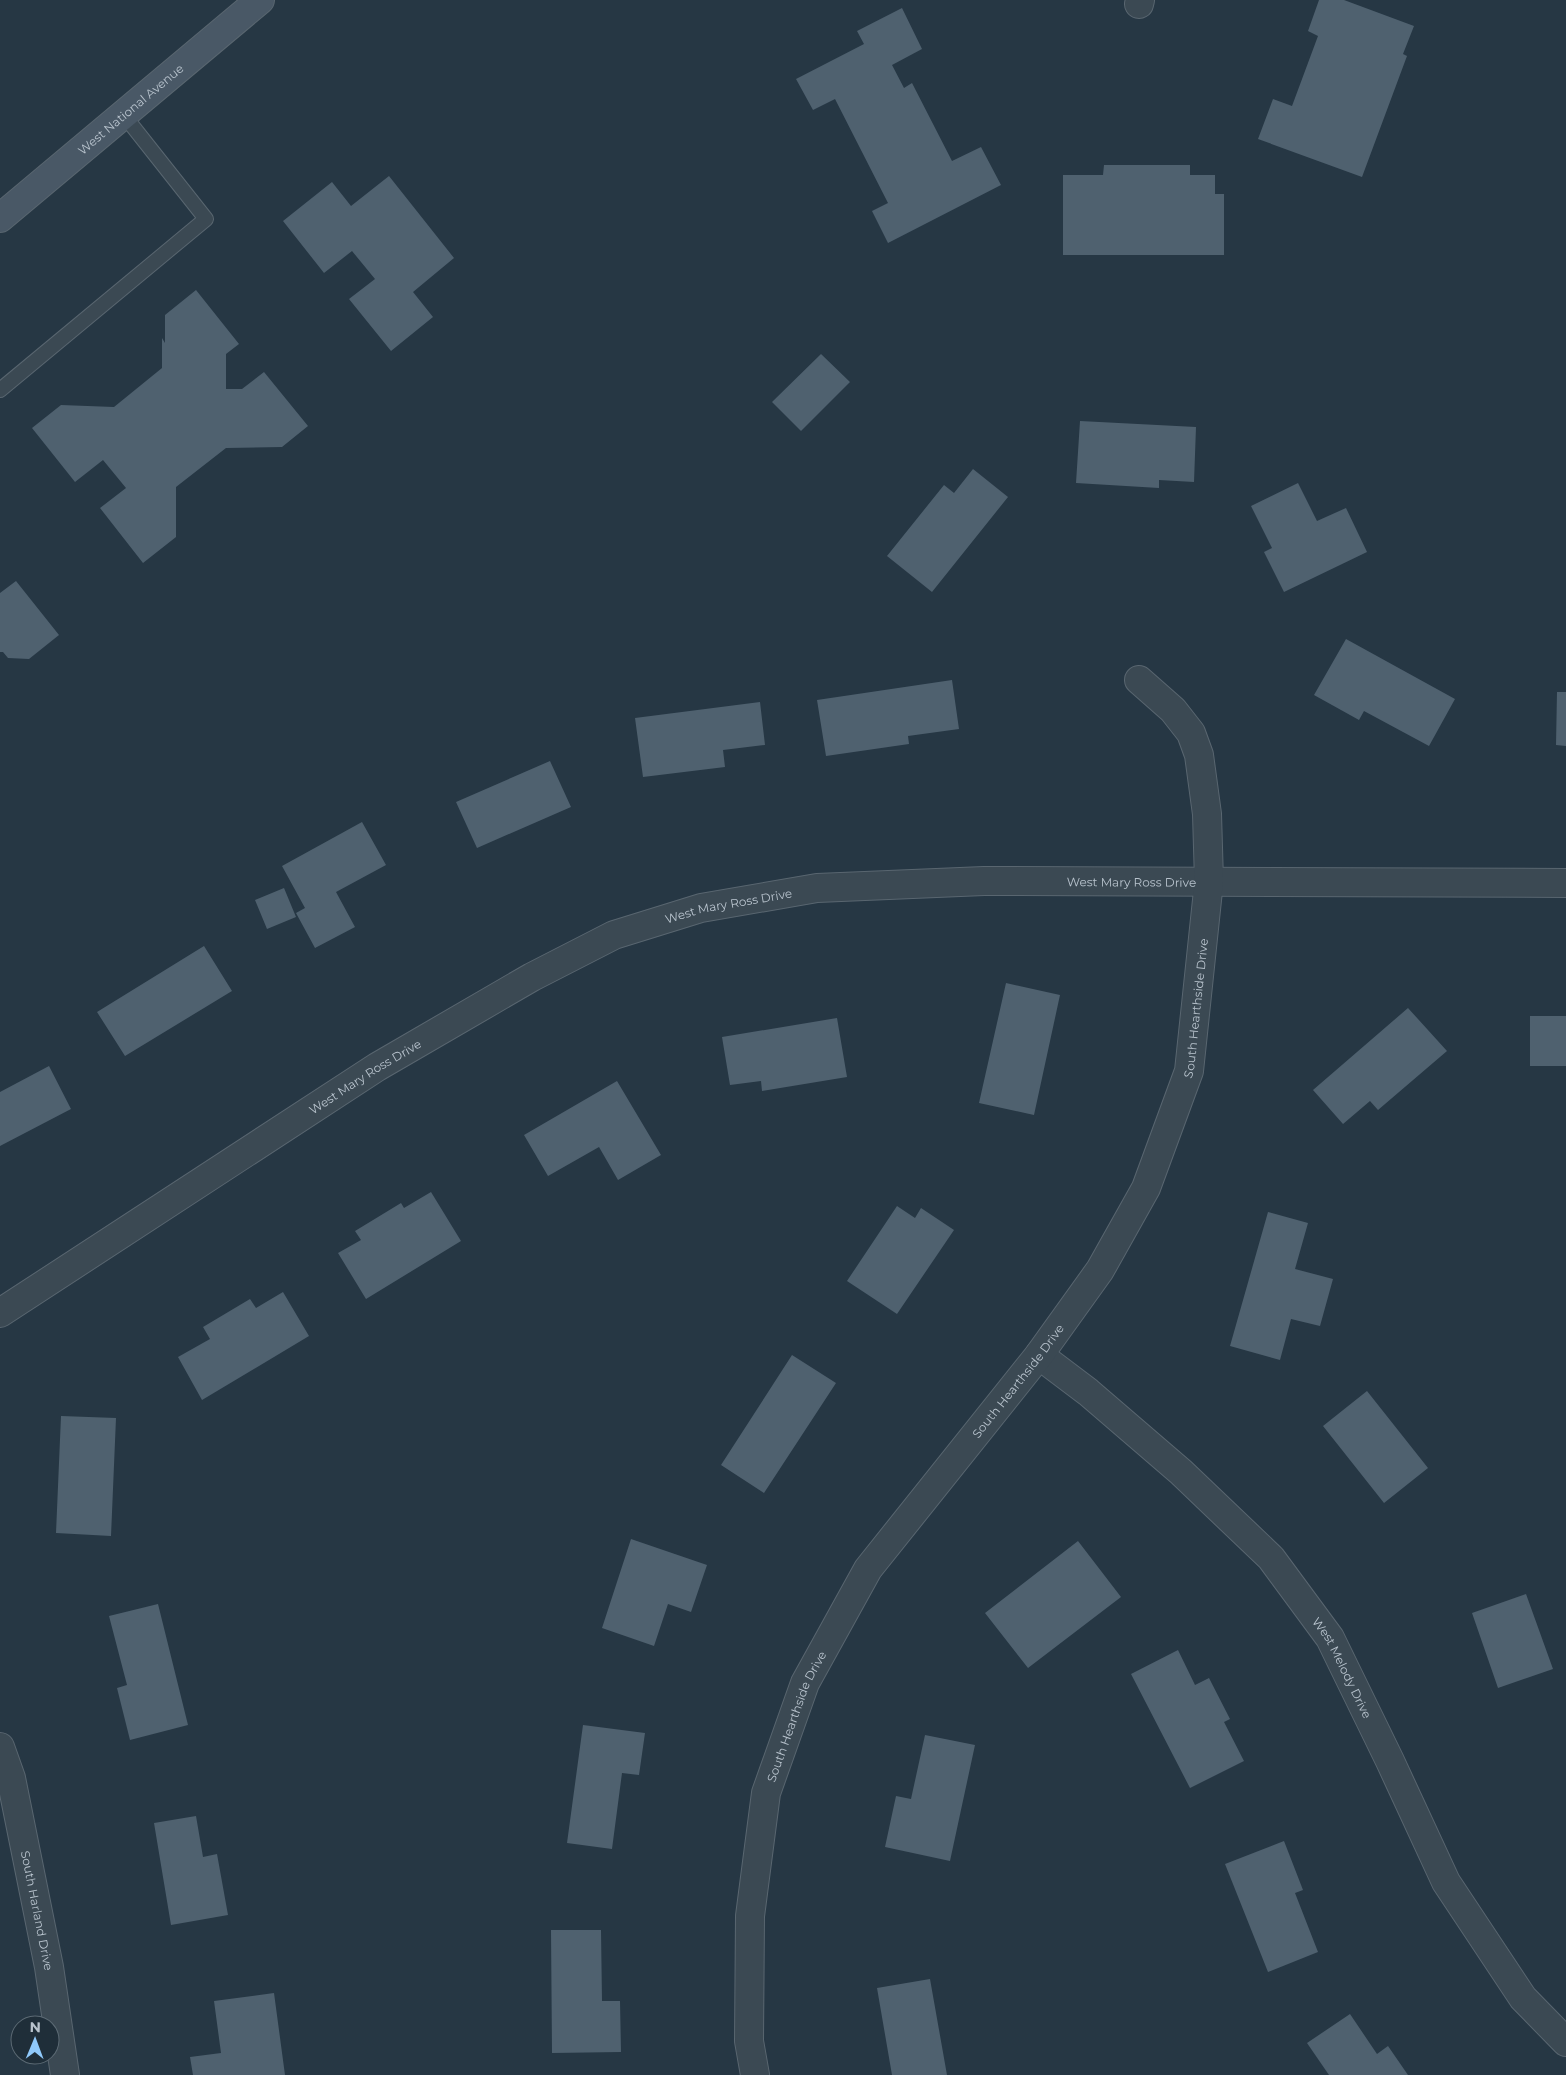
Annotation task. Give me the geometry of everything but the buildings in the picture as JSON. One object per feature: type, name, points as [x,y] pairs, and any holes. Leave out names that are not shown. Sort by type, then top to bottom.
[{"type":"main road","name":"West National Avenue","points":[[0,218],[260,0]]},
{"type":"street","name":"South Hearthside Drive","points":[[755,2075],[749,2041],[750,1916],[766,1793],[805,1683],[868,1569],[1039,1355],[1100,1270],[1146,1188],[1189,1071],[1209,881],[1207,814],[1199,755],[1191,733],[1173,710],[1139,680]]},
{"type":"street","name":"West Mary Ross Drive","points":[[0,1313],[377,1067],[532,977],[614,935],[701,908],[817,888],[984,881],[1566,883]]},
{"type":"street","name":"West Melody Drive","points":[[1039,1355],[1088,1392],[1181,1472],[1271,1558],[1330,1638],[1446,1882],[1523,1998],[1566,2042]]},
{"type":"street","name":"South Harland Drive","points":[[0,1746],[11,1778],[47,1958],[65,2075]]},
{"type":"lane","points":[[0,390],[206,218],[123,114]]}]
